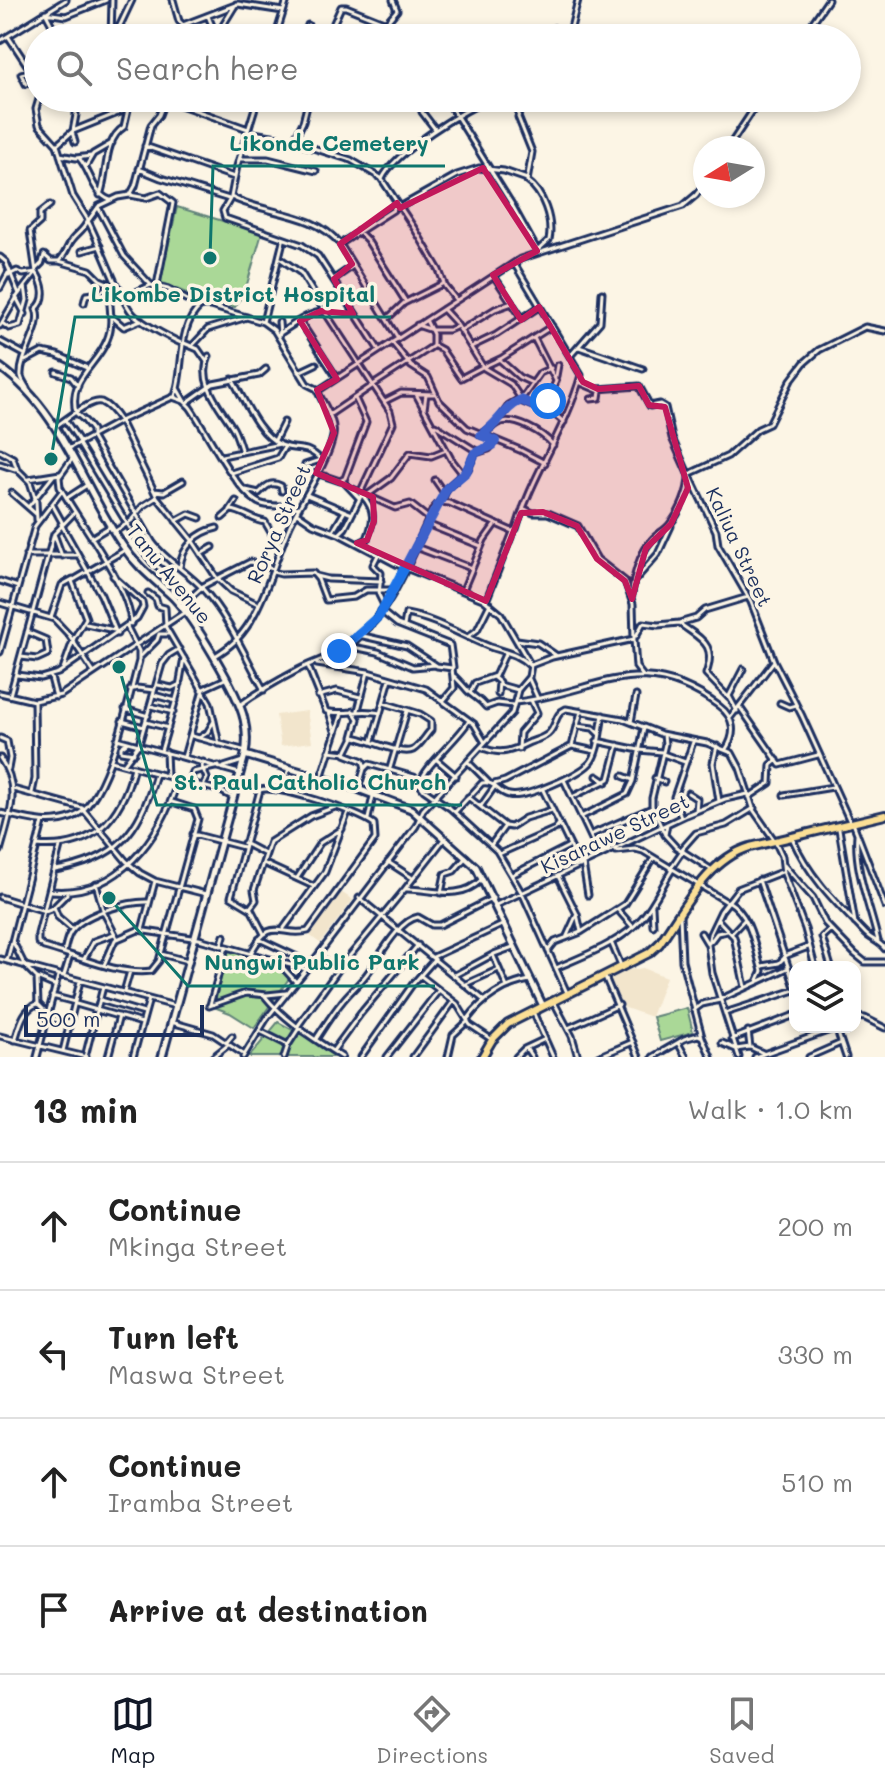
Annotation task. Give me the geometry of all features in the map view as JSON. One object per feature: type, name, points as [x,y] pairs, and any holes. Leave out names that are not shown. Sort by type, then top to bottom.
[{"type":"main road","points":[[482,1057],[492,1040],[508,1024],[649,953],[659,944],[712,870],[739,850],[885,815]]},
{"type":"street","points":[[27,24],[66,0]]},
{"type":"street","points":[[45,13],[66,16],[106,0]]},
{"type":"street","points":[[112,0],[113,24]]},
{"type":"street","points":[[120,24],[132,0]]},
{"type":"street","points":[[173,0],[181,24]]},
{"type":"street","points":[[280,24],[287,0]]},
{"type":"street","points":[[333,24],[341,7],[384,23],[395,13],[393,0]]},
{"type":"street","points":[[572,24],[578,0]]},
{"type":"street","points":[[812,24],[828,0]]},
{"type":"street","points":[[188,24],[236,4],[283,11]]},
{"type":"street","points":[[224,24],[236,4]]},
{"type":"street","points":[[45,13],[51,24]]},
{"type":"street","points":[[208,16],[212,24]]},
{"type":"street","points":[[0,41],[24,26]]},
{"type":"street","points":[[8,36],[24,60]]},
{"type":"street","points":[[36,112],[39,125],[57,145],[73,196],[88,220],[132,313],[160,333],[193,345],[207,362]]},
{"type":"street","points":[[75,142],[72,131],[76,112]]},
{"type":"street","points":[[57,145],[72,131],[118,112]]},
{"type":"street","points":[[100,195],[112,142],[117,131],[124,127],[127,112]]},
{"type":"street","points":[[130,195],[152,123],[160,112]]},
{"type":"street","points":[[200,112],[222,118],[248,131],[351,160],[382,179],[456,300]]},
{"type":"street","points":[[254,112],[230,197],[223,211],[225,218],[312,250],[379,350]]},
{"type":"street","points":[[293,142],[306,112]]},
{"type":"street","points":[[422,112],[435,129]]},
{"type":"street","points":[[452,112],[511,203],[537,251]]},
{"type":"street","points":[[382,179],[399,158],[435,129],[464,112]]},
{"type":"street","points":[[520,112],[518,117],[532,152],[527,179]]},
{"type":"street","points":[[736,136],[752,112]]},
{"type":"street","points":[[60,155],[91,156],[112,142]]},
{"type":"street","points":[[145,146],[234,177]]},
{"type":"street","points":[[86,166],[91,156]]},
{"type":"street","points":[[79,158],[100,195],[110,200]]},
{"type":"street","points":[[239,159],[268,159],[316,171]]},
{"type":"street","points":[[317,390],[442,308],[537,251],[549,240],[550,226],[540,193],[527,179],[500,170],[479,168],[461,173],[399,205],[340,244]]},
{"type":"street","points":[[139,169],[325,229],[340,244],[398,338]]},
{"type":"street","points":[[59,261],[98,207],[130,195],[147,198],[161,193],[174,204],[154,286]]},
{"type":"street","points":[[537,251],[570,244],[676,209],[693,197]]},
{"type":"street","points":[[27,388],[21,375],[24,354],[38,321],[36,308],[42,303],[44,293],[36,270],[30,231],[40,222],[40,213],[50,205]]},
{"type":"street","points":[[98,207],[124,256],[154,286],[201,306],[248,317],[271,327],[309,386],[317,390],[329,415],[433,345]]},
{"type":"street","points":[[358,231],[367,240],[406,302]]},
{"type":"street","points":[[263,322],[284,240]]},
{"type":"street","points":[[82,251],[100,246]]},
{"type":"street","points":[[25,286],[25,314],[19,327],[1,325],[18,295],[42,263],[44,255],[51,261],[90,270],[99,280],[119,288]]},
{"type":"street","points":[[0,257],[6,262],[25,314]]},
{"type":"street","points":[[280,259],[301,273],[393,416],[393,423],[362,495],[339,534]]},
{"type":"street","points":[[469,636],[477,630],[513,532],[564,422],[581,374],[514,263]]},
{"type":"street","points":[[334,279],[353,266]]},
{"type":"street","points":[[0,288],[9,274],[36,270]]},
{"type":"street","points":[[494,276],[522,318]]},
{"type":"street","points":[[84,303],[86,295],[103,292],[116,280]]},
{"type":"street","points":[[387,319],[406,302],[444,283]]},
{"type":"street","points":[[71,429],[78,386],[107,341],[113,306],[110,285]]},
{"type":"street","points":[[123,298],[154,286]]},
{"type":"street","points":[[571,355],[600,322],[602,293]]},
{"type":"street","points":[[417,325],[432,330],[459,328],[512,303]]},
{"type":"street","points":[[68,450],[94,432],[173,397],[184,344],[195,312],[201,306]]},
{"type":"street","points":[[471,347],[539,307]]},
{"type":"street","points":[[442,308],[459,328],[483,367],[511,384],[521,400],[564,422]]},
{"type":"street","points":[[278,335],[317,312],[327,313]]},
{"type":"street","points":[[111,316],[124,327],[142,320]]},
{"type":"street","points":[[193,345],[208,329],[248,317]]},
{"type":"street","points":[[425,319],[432,330],[433,345]]},
{"type":"street","points":[[300,321],[337,378]]},
{"type":"street","points":[[278,335],[279,322]]},
{"type":"street","points":[[433,345],[442,350],[461,378],[499,360],[552,326]]},
{"type":"street","name":"Kaliua Street","points":[[857,834],[774,661],[748,597],[723,556],[689,475],[694,469],[715,464],[728,456],[758,429],[769,424],[791,380],[819,350],[865,327],[885,331]]},
{"type":"street","points":[[534,338],[555,380]]},
{"type":"street","points":[[0,341],[24,354]]},
{"type":"street","points":[[392,342],[408,361],[428,377],[434,394],[467,428],[545,463]]},
{"type":"street","points":[[579,347],[643,369]]},
{"type":"street","points":[[23,362],[42,352],[87,368]]},
{"type":"street","points":[[209,356],[208,387],[234,431],[242,452]]},
{"type":"street","points":[[499,360],[519,377],[532,383]]},
{"type":"street","points":[[299,372],[316,364]]},
{"type":"street","points":[[544,411],[558,365]]},
{"type":"street","points":[[497,425],[509,405],[521,400],[540,373],[551,368]]},
{"type":"street","name":"Tanu Avenue","points":[[1,369],[27,388],[55,427],[125,550],[183,610],[225,679],[246,726],[245,756],[175,1006],[164,1057]]},
{"type":"street","points":[[186,402],[208,387],[232,379],[257,376],[266,369]]},
{"type":"street","points":[[56,372],[71,377],[78,386]]},
{"type":"street","points":[[232,379],[252,415],[283,445]]},
{"type":"street","points":[[579,382],[598,389],[638,385],[650,406],[660,404],[665,407],[672,438],[689,475],[688,490],[658,554],[634,582]]},
{"type":"street","points":[[177,388],[231,473],[257,502],[298,510],[313,524],[488,602],[501,614],[530,666]]},
{"type":"street","points":[[591,399],[597,400],[601,396],[598,389]]},
{"type":"street","points":[[384,402],[401,393],[434,394]]},
{"type":"street","points":[[416,394],[462,473]]},
{"type":"street","points":[[424,409],[426,394]]},
{"type":"street","points":[[173,397],[186,402]]},
{"type":"street","points":[[343,481],[366,424],[355,398]]},
{"type":"street","points":[[55,427],[84,407],[101,402],[120,421],[157,497],[192,540],[217,578],[227,588],[258,604]]},
{"type":"street","points":[[75,414],[94,432]]},
{"type":"street","name":"Rorya Street","points":[[213,657],[231,647],[248,626],[274,571],[282,543],[333,436],[329,415]]},
{"type":"street","points":[[65,420],[84,450],[91,455],[139,543],[152,562],[165,572]]},
{"type":"street","points":[[275,440],[284,422]]},
{"type":"street","points":[[481,435],[503,422],[523,426],[544,436],[553,445]]},
{"type":"street","points":[[435,425],[478,452]]},
{"type":"street","points":[[91,436],[135,517],[161,553],[202,587],[264,690]]},
{"type":"street","points":[[239,705],[348,646],[359,635],[381,611],[444,493],[468,469],[478,452],[489,449],[495,441]]},
{"type":"street","points":[[231,473],[279,458],[283,445]]},
{"type":"street","points":[[222,456],[283,445],[307,448],[322,460]]},
{"type":"street","points":[[362,495],[391,478],[410,453],[431,456],[446,450]]},
{"type":"street","points":[[0,451],[15,460],[17,469]]},
{"type":"street","points":[[91,455],[100,453]]},
{"type":"street","points":[[72,459],[58,480],[105,561],[129,610],[129,625],[140,657]]},
{"type":"street","points":[[305,465],[322,460]]},
{"type":"street","points":[[0,464],[17,469],[29,479],[37,518],[0,652]]},
{"type":"street","points":[[316,473],[343,481],[362,495],[397,509],[409,503],[428,522],[481,546]]},
{"type":"street","points":[[29,479],[60,474]]},
{"type":"street","points":[[29,506],[53,476]]},
{"type":"street","points":[[435,480],[444,493]]},
{"type":"street","points":[[154,491],[164,492],[183,481]]},
{"type":"street","points":[[246,490],[258,493],[268,484],[274,484],[281,486],[282,491]]},
{"type":"street","points":[[67,498],[87,485]]},
{"type":"street","points":[[688,490],[698,493]]},
{"type":"street","points":[[37,518],[62,491]]},
{"type":"street","points":[[12,493],[29,506],[37,518]]},
{"type":"street","points":[[307,495],[352,514]]},
{"type":"street","points":[[362,495],[374,513]]},
{"type":"street","points":[[91,538],[127,523],[144,505],[157,497]]},
{"type":"street","points":[[222,518],[236,501]]},
{"type":"street","points":[[442,501],[513,532]]},
{"type":"street","points":[[357,543],[368,537],[374,513],[382,503]]},
{"type":"street","points":[[52,504],[116,632]]},
{"type":"street","points":[[523,508],[533,513],[549,513],[576,525],[598,560],[625,581],[632,599]]},
{"type":"street","points":[[230,510],[241,511],[255,521],[264,522],[276,541],[282,543]]},
{"type":"street","points":[[333,531],[346,511]]},
{"type":"street","points":[[10,695],[54,534],[62,523],[75,514]]},
{"type":"street","points":[[176,521],[189,514],[200,518]]},
{"type":"street","points":[[643,676],[636,667],[634,582],[646,548],[676,515]]},
{"type":"street","points":[[463,590],[481,546],[491,527],[496,525]]},
{"type":"street","points":[[180,567],[181,553],[192,540],[211,528],[217,528]]},
{"type":"street","points":[[54,534],[62,556]]},
{"type":"street","points":[[139,543],[150,538]]},
{"type":"street","points":[[55,556],[58,547]]},
{"type":"street","points":[[201,554],[213,547]]},
{"type":"street","points":[[416,547],[471,568]]},
{"type":"street","points":[[51,617],[62,585],[125,550]]},
{"type":"street","points":[[157,566],[161,553]]},
{"type":"street","points":[[26,555],[78,555]]},
{"type":"street","points":[[378,555],[373,565],[381,573],[379,590],[384,605]]},
{"type":"street","points":[[148,576],[152,562]]},
{"type":"street","points":[[0,693],[34,701],[56,697],[166,626],[202,587],[251,562],[285,574],[310,573],[331,579],[381,581]]},
{"type":"street","points":[[85,624],[116,632],[122,631],[140,616],[143,605],[113,576]]},
{"type":"street","points":[[316,576],[326,600],[354,597],[368,589],[394,589]]},
{"type":"street","points":[[63,670],[73,640],[85,624],[86,612],[71,584],[73,579]]},
{"type":"street","points":[[0,581],[18,587]]},
{"type":"street","points":[[148,593],[156,599],[158,606],[166,609],[169,633],[210,703],[219,744]]},
{"type":"street","points":[[634,640],[642,623],[679,623],[696,618],[705,610],[748,597]]},
{"type":"street","points":[[0,603],[51,617],[73,640],[94,673]]},
{"type":"street","points":[[381,611],[394,622],[451,645],[454,688],[443,701]]},
{"type":"street","points":[[404,626],[408,614],[493,648],[507,650],[530,666]]},
{"type":"street","points":[[679,623],[709,646],[711,655],[706,674],[738,708],[782,766],[819,755]]},
{"type":"street","points":[[625,641],[633,628]]},
{"type":"street","points":[[20,657],[37,659],[48,654],[46,640],[27,632]]},
{"type":"street","points":[[16,675],[35,678],[51,676],[84,657],[116,632]]},
{"type":"street","points":[[0,813],[43,822],[72,818],[86,810],[111,761],[140,657],[159,634],[169,633]]},
{"type":"street","points":[[359,635],[412,648],[435,665]]},
{"type":"street","points":[[517,640],[535,642],[557,656]]},
{"type":"street","points":[[171,1022],[205,1031],[244,1056],[275,1009],[416,826],[418,817],[512,713],[518,690],[528,678],[530,666],[535,661],[634,640]]},
{"type":"street","points":[[348,646],[378,652],[413,667],[435,665],[453,669]]},
{"type":"street","points":[[124,764],[139,744],[163,661],[179,649]]},
{"type":"street","points":[[470,693],[476,683],[493,677],[507,650]]},
{"type":"street","points":[[167,777],[163,752],[184,658]]},
{"type":"street","points":[[730,718],[774,661]]},
{"type":"street","points":[[317,664],[368,672],[425,688],[475,725],[488,750]]},
{"type":"street","points":[[308,666],[335,731]]},
{"type":"street","points":[[729,698],[743,669]]},
{"type":"street","points":[[345,754],[353,737],[358,719],[355,710],[368,672]]},
{"type":"street","points":[[51,676],[56,697]]},
{"type":"street","points":[[454,676],[487,708],[495,704],[554,696],[607,680],[643,676],[667,680],[691,689],[721,708],[730,718],[733,737],[726,749]]},
{"type":"street","points":[[493,677],[498,679],[500,685],[498,694]]},
{"type":"street","points":[[528,678],[537,697]]},
{"type":"street","points":[[184,757],[202,692],[225,679]]},
{"type":"street","points":[[372,741],[390,679]]},
{"type":"street","points":[[146,691],[154,692],[180,684]]},
{"type":"street","points":[[500,685],[518,690]]},
{"type":"street","points":[[130,690],[138,688],[176,701]]},
{"type":"street","points":[[318,696],[337,691],[360,697]]},
{"type":"street","points":[[631,722],[636,696]]},
{"type":"street","points":[[519,749],[520,733],[537,713],[531,700]]},
{"type":"street","points":[[32,793],[35,779],[34,701]]},
{"type":"street","points":[[353,737],[396,749],[413,750],[432,728],[427,717],[384,703]]},
{"type":"street","points":[[780,703],[789,707],[796,705]]},
{"type":"street","points":[[151,706],[173,712]]},
{"type":"street","points":[[125,709],[148,716]]},
{"type":"street","points":[[481,747],[506,753],[519,749],[548,734],[562,709],[603,715],[664,735],[726,749],[737,761],[754,808],[775,841],[813,961]]},
{"type":"street","points":[[329,712],[355,710],[380,713]]},
{"type":"street","points":[[390,768],[407,711]]},
{"type":"street","points":[[572,746],[581,711]]},
{"type":"street","points":[[321,778],[342,712]]},
{"type":"street","points":[[468,761],[488,782],[504,793],[512,795],[542,789],[591,762],[603,715]]},
{"type":"street","points":[[420,784],[423,773],[469,720]]},
{"type":"street","points":[[122,721],[168,728]]},
{"type":"street","points":[[199,738],[207,733],[214,721]]},
{"type":"street","points":[[577,726],[593,728],[599,734]]},
{"type":"street","points":[[581,817],[623,798],[633,780],[644,727]]},
{"type":"street","points":[[664,735],[655,778],[653,808],[665,835],[712,870]]},
{"type":"street","points":[[191,736],[405,806],[466,857],[482,878],[543,1006]]},
{"type":"street","points":[[0,738],[7,741],[8,769]]},
{"type":"street","points":[[117,739],[239,773]]},
{"type":"street","points":[[597,741],[662,753],[685,762]]},
{"type":"street","points":[[681,817],[674,797],[692,741]]},
{"type":"street","points":[[128,742],[121,747],[121,751],[133,752]]},
{"type":"street","points":[[128,742],[133,752]]},
{"type":"street","points":[[572,797],[606,782],[611,776],[618,745]]},
{"type":"street","points":[[481,806],[495,785],[572,746],[595,751]]},
{"type":"street","points":[[717,746],[713,763],[719,802]]},
{"type":"street","points":[[329,751],[363,761],[365,768]]},
{"type":"street","points":[[189,783],[193,772],[205,772],[245,756]]},
{"type":"street","points":[[0,758],[8,769],[13,789],[0,851]]},
{"type":"street","points":[[437,760],[456,776]]},
{"type":"street","points":[[749,795],[770,783],[771,765],[777,760]]},
{"type":"street","points":[[111,761],[232,797]]},
{"type":"street","points":[[203,762],[207,778],[203,786]]},
{"type":"street","points":[[358,789],[365,768],[370,764],[414,777],[491,845],[503,859],[522,894],[568,995]]},
{"type":"street","points":[[37,845],[60,847],[82,840],[100,828],[121,807],[134,767]]},
{"type":"street","points":[[282,791],[289,768]]},
{"type":"street","points":[[55,870],[88,863],[114,847],[144,811],[156,774]]},
{"type":"street","points":[[597,776],[606,782]]},
{"type":"street","points":[[623,776],[633,780]]},
{"type":"street","points":[[655,778],[664,782]]},
{"type":"street","points":[[563,779],[600,856]]},
{"type":"street","points":[[50,891],[69,892],[96,884],[130,865],[158,832],[178,780]]},
{"type":"street","points":[[455,812],[479,784],[488,782]]},
{"type":"street","points":[[784,795],[833,787]]},
{"type":"street","points":[[13,789],[86,810],[130,865],[155,881],[206,894]]},
{"type":"street","points":[[542,789],[581,865],[588,895]]},
{"type":"street","points":[[251,953],[264,934],[284,928],[303,933],[311,927],[375,839],[375,826],[368,819],[282,791],[260,790],[231,897],[250,908],[264,934]]},
{"type":"street","points":[[688,793],[697,799],[696,811]]},
{"type":"street","name":"Kisarawe Street","points":[[398,930],[415,917],[432,925],[440,925],[494,902],[522,894],[681,817],[719,802],[749,795]]},
{"type":"street","points":[[368,819],[373,796]]},
{"type":"street","points":[[468,797],[505,826],[511,827],[525,818],[552,810]]},
{"type":"street","points":[[60,847],[38,942],[44,947],[104,965],[130,971],[151,971],[157,966],[161,954],[198,819],[196,811],[172,802]]},
{"type":"street","points":[[250,908],[256,900],[254,890],[270,842],[311,816],[335,807]]},
{"type":"street","points":[[590,835],[653,808]]},
{"type":"street","points":[[556,968],[611,942],[633,927],[651,906],[682,850],[696,833],[732,823],[754,808]]},
{"type":"street","points":[[284,928],[325,872],[348,812]]},
{"type":"street","points":[[7,961],[43,822]]},
{"type":"street","points":[[665,835],[667,824]]},
{"type":"street","points":[[491,845],[505,826]]},
{"type":"street","points":[[839,826],[855,923]]},
{"type":"street","points":[[499,854],[559,827]]},
{"type":"street","points":[[297,878],[316,846],[342,829]]},
{"type":"street","points":[[192,834],[220,843],[244,845],[265,854]]},
{"type":"street","points":[[857,834],[885,906]]},
{"type":"street","points":[[857,834],[857,853],[866,903],[878,941],[885,949]]},
{"type":"street","points":[[791,836],[803,861],[825,892],[870,938],[878,941]]},
{"type":"street","points":[[284,1057],[298,1027],[338,970],[444,839]]},
{"type":"street","points":[[633,841],[635,849]]},
{"type":"street","points":[[512,875],[569,846]]},
{"type":"street","points":[[612,851],[635,849],[740,908],[761,966],[762,974],[757,982]]},
{"type":"street","points":[[503,859],[506,853]]},
{"type":"street","points":[[441,893],[445,874],[454,871],[466,857]]},
{"type":"street","points":[[548,951],[555,942],[581,932],[620,908],[632,896],[653,859]]},
{"type":"street","points":[[388,862],[409,877],[414,876]]},
{"type":"street","points":[[263,863],[314,887]]},
{"type":"street","points":[[783,864],[812,896],[823,921],[863,961],[885,962]]},
{"type":"street","points":[[708,945],[718,918],[738,889],[784,874],[794,876]]},
{"type":"street","points":[[558,876],[577,914],[581,932]]},
{"type":"street","points":[[405,889],[441,893],[466,890],[482,878]]},
{"type":"street","points":[[759,880],[787,956],[789,971]]},
{"type":"street","points":[[142,930],[155,881]]},
{"type":"street","points":[[96,884],[104,913],[115,936]]},
{"type":"street","points":[[0,897],[45,911],[54,907],[69,892]]},
{"type":"street","points":[[359,898],[485,1001]]},
{"type":"street","points":[[137,902],[147,911]]},
{"type":"street","points":[[64,952],[72,929],[120,905],[149,902]]},
{"type":"street","points":[[651,906],[653,926]]},
{"type":"street","points":[[54,907],[58,917],[72,929]]},
{"type":"street","points":[[620,908],[633,927]]},
{"type":"street","points":[[566,938],[577,914]]},
{"type":"street","points":[[680,915],[682,961],[702,1037],[711,1057]]},
{"type":"street","points":[[718,918],[736,942],[745,987]]},
{"type":"street","points":[[708,945],[717,933],[729,932],[745,919]]},
{"type":"street","points":[[361,1057],[434,958],[505,924]]},
{"type":"street","points":[[829,961],[822,937],[831,928]]},
{"type":"street","points":[[84,959],[94,941],[142,930],[194,938],[307,969]]},
{"type":"street","points":[[316,1039],[398,930]]},
{"type":"street","points":[[701,933],[708,945],[712,973],[739,1057]]},
{"type":"street","points":[[104,965],[115,936]]},
{"type":"street","points":[[224,936],[208,1007],[249,992],[264,995],[287,993]]},
{"type":"street","points":[[259,939],[312,963]]},
{"type":"street","points":[[12,941],[25,966],[37,978],[56,986]]},
{"type":"street","points":[[611,942],[622,968]]},
{"type":"street","points":[[333,1051],[418,945]]},
{"type":"street","points":[[455,975],[516,947]]},
{"type":"street","points":[[761,966],[779,963],[808,947]]},
{"type":"street","points":[[10,952],[20,955]]},
{"type":"street","points":[[161,954],[188,961]]},
{"type":"street","points":[[318,955],[338,970]]},
{"type":"street","points":[[493,955],[507,987]]},
{"type":"street","points":[[37,1057],[52,996],[70,956]]},
{"type":"street","points":[[0,959],[175,1006]]},
{"type":"street","points":[[279,962],[296,982]]},
{"type":"street","points":[[694,1010],[788,968]]},
{"type":"street","points":[[466,984],[499,969]]},
{"type":"street","points":[[124,992],[130,971]]},
{"type":"street","points":[[425,972],[426,978]]},
{"type":"street","points":[[421,976],[492,1040]]},
{"type":"street","points":[[605,977],[639,1057]]},
{"type":"street","points":[[37,978],[38,1004],[48,1015],[69,1023]]},
{"type":"street","points":[[448,1057],[453,1035],[485,1001],[507,987],[531,980]]},
{"type":"street","points":[[63,1051],[80,981]]},
{"type":"street","points":[[0,1036],[86,1057],[103,987]]},
{"type":"street","points":[[387,1057],[439,990]]},
{"type":"street","points":[[725,1013],[789,991]]},
{"type":"street","points":[[264,995],[275,1009],[340,1056]]},
{"type":"street","points":[[52,996],[142,1023]]},
{"type":"street","points":[[133,1057],[149,999]]},
{"type":"street","points":[[100,1000],[144,1013]]},
{"type":"street","points":[[553,1001],[568,1028],[578,1057]]},
{"type":"street","points":[[413,1057],[453,1002]]},
{"type":"street","points":[[15,1040],[24,1014],[38,1004]]},
{"type":"street","points":[[568,1028],[619,1005]]},
{"type":"street","points":[[532,1011],[553,1057]]},
{"type":"street","points":[[108,1057],[119,1016]]},
{"type":"street","points":[[732,1039],[789,1017]]},
{"type":"street","points":[[861,1018],[885,1028]]},
{"type":"street","points":[[260,1031],[288,1045]]},
{"type":"street","points":[[748,1031],[750,1047]]},
{"type":"street","points":[[755,1057],[822,1033]]},
{"type":"street","points":[[838,1033],[846,1057]]},
{"type":"street","points":[[653,1057],[677,1042],[695,1035],[702,1037]]},
{"type":"street","points":[[213,1057],[232,1036]]},
{"type":"street","points":[[516,1057],[526,1048],[544,1040]]},
{"type":"street","points":[[598,1057],[633,1042]]},
{"type":"street","points":[[677,1042],[686,1057]]},
{"type":"street","points":[[722,1043],[736,1049],[750,1047],[764,1054]]},
{"type":"street","points":[[809,1057],[841,1043]]},
{"type":"street","points":[[526,1048],[532,1057]]},
{"type":"street","points":[[49,1057],[51,1049]]},
{"type":"street","points":[[417,1051],[420,1057]]},
{"type":"highlighted area","points":[[483,168],[537,251],[493,275],[521,320],[539,307],[583,382],[598,389],[639,386],[649,405],[665,407],[688,488],[671,524],[646,548],[632,599],[625,581],[597,559],[577,526],[543,512],[521,513],[486,601],[357,543],[367,540],[374,521],[373,497],[316,473],[334,433],[317,390],[337,379],[300,321],[321,311],[353,314],[334,279],[352,264],[340,244],[397,203],[400,208]]},
{"type":"shaded area","points":[[307,711],[312,742],[281,746],[276,715]]},
{"type":"shaded area","points":[[341,892],[353,900],[320,943],[309,935]]},
{"type":"shaded area","points":[[643,968],[666,977],[651,1017],[620,1006],[610,980],[624,971]]},
{"type":"green space","points":[[177,207],[262,233],[245,291],[235,307],[203,300],[160,282]]},
{"type":"green space","points":[[227,951],[275,961],[290,977],[254,1028],[214,1007]]},
{"type":"green space","points":[[687,1008],[693,1032],[660,1041],[653,1017]]},
{"type":"green space","points":[[278,1022],[338,1054],[338,1057],[249,1057]]},
{"type":"place","name":"Likonde Cemetery","points":[[210,258]]},
{"type":"place","name":"Likombe District Hospital","points":[[51,459]]},
{"type":"place","name":"St. Paul Catholic Church","points":[[119,667]]},
{"type":"place","name":"Nungwi Public Park","points":[[109,898]]},
{"type":"route","points":[[339,651],[353,642],[379,616],[406,568],[433,509],[442,501],[447,488],[466,472],[475,453],[493,445],[495,441],[481,435],[497,425],[510,405],[521,400],[544,411],[548,401]]}]
